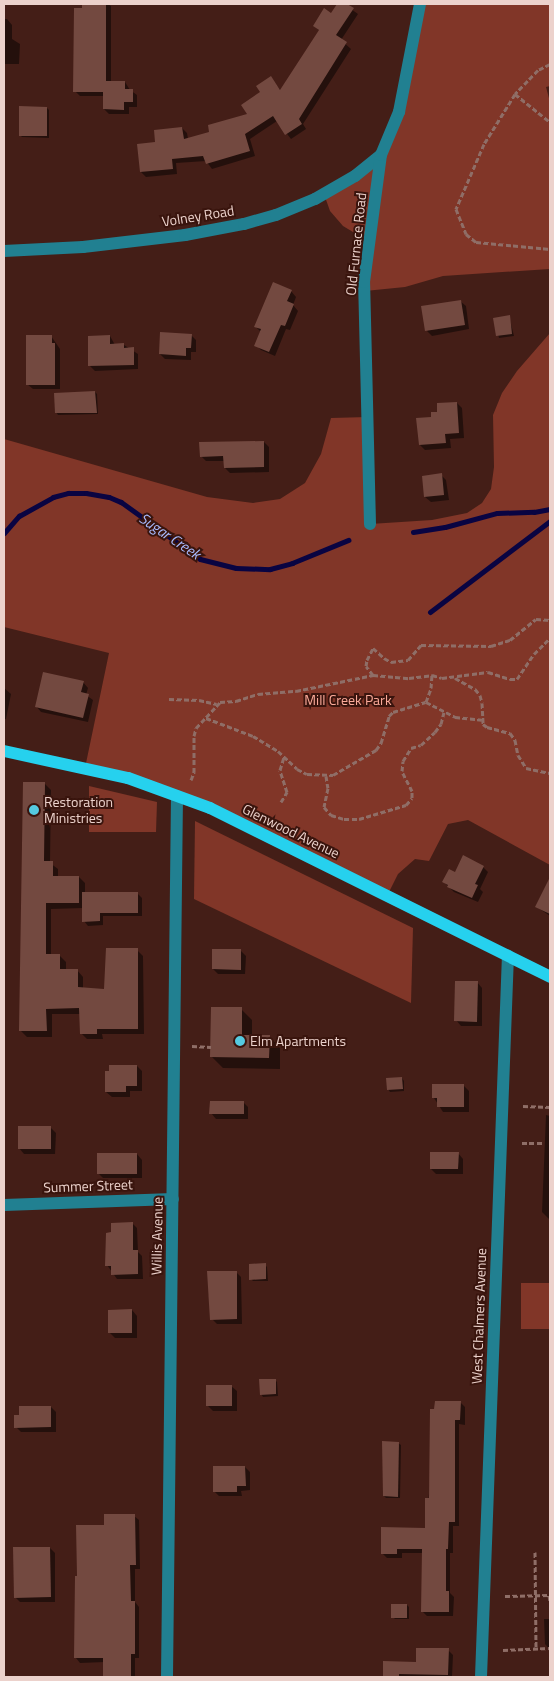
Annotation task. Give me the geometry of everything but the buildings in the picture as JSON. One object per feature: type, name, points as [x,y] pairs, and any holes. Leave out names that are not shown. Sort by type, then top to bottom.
[{"type":"main road","name":"Glenwood Avenue","points":[[4,751],[128,778],[219,812],[550,977]]},
{"type":"street","name":"Old Furnace Road","points":[[370,524],[364,282],[381,156],[399,112],[420,4]]},
{"type":"street","name":"Volney Road","points":[[4,250],[82,247],[185,235],[244,224],[276,215],[315,199],[355,176],[381,156]]},
{"type":"street","name":"Willis Avenue","points":[[167,1677],[177,796]]},
{"type":"street","name":"West Chalmers Avenue","points":[[481,1677],[508,956]]},
{"type":"street","name":"Summer Street","points":[[4,1205],[173,1199]]},
{"type":"path","points":[[550,64],[538,70],[515,94],[484,144],[456,209],[466,234],[476,242],[550,248]]},
{"type":"path","points":[[515,94],[550,122]]},
{"type":"path","points":[[373,675],[366,666],[373,648],[391,662],[408,660],[421,645],[491,646],[510,640],[536,619],[550,620]]},
{"type":"path","points":[[169,699],[199,700],[217,704],[258,694],[279,694],[373,675],[408,678],[432,675],[442,678],[488,672],[510,679],[517,679],[534,654],[550,638]]},
{"type":"path","points":[[426,702],[431,688],[432,675]]},
{"type":"path","points":[[455,677],[480,695],[482,720],[487,727],[510,733],[515,740],[518,755],[526,768],[550,773]]},
{"type":"path","points":[[206,718],[244,731],[270,746],[307,774],[326,776],[340,772],[376,750],[381,743],[389,716],[393,712],[426,702],[455,717],[482,720]]},
{"type":"path","points":[[191,780],[195,765],[194,736],[200,722],[206,718],[217,704]]},
{"type":"path","points":[[326,776],[328,788],[324,807],[331,815],[344,819],[359,819],[406,805],[412,798],[412,791],[402,771],[403,761],[412,748],[421,745],[435,732],[441,724],[444,712]]},
{"type":"path","points":[[281,802],[287,792],[280,770],[284,757]]},
{"type":"path","points":[[192,1046],[210,1046]]},
{"type":"path","points":[[523,1106],[550,1107]]},
{"type":"path","points":[[522,1142],[544,1143]]},
{"type":"path","points":[[535,1552],[536,1649]]},
{"type":"path","points":[[505,1596],[549,1594],[550,1601]]},
{"type":"path","points":[[503,1650],[550,1648]]},
{"type":"green space","points":[[420,4],[550,4],[550,269],[443,276],[405,287],[365,291],[370,237],[353,232],[343,226],[330,211],[324,194],[381,155],[399,112]]},
{"type":"green space","name":"Mill Creek Park","points":[[550,333],[550,865],[468,820],[448,824],[429,861],[415,859],[398,874],[387,896],[177,796],[85,768],[109,653],[4,627],[4,439],[207,497],[253,503],[280,499],[305,483],[321,454],[331,418],[368,417],[370,524],[432,520],[467,513],[482,503],[491,489],[494,467],[493,415],[502,393],[517,371]]},
{"type":"green space","points":[[89,786],[157,802],[156,832],[89,832]]},
{"type":"green space","points":[[195,821],[413,928],[411,1003],[194,899]]},
{"type":"green space","points":[[521,1283],[550,1283],[550,1329],[521,1329]]},
{"type":"waterway","name":"Sugar Creek","points":[[4,533],[19,516],[53,497],[68,493],[86,493],[109,497],[121,502],[200,559],[236,568],[270,569],[292,563],[348,540]]},
{"type":"waterway","name":"Sugar Creek","points":[[413,532],[445,527],[497,513],[534,512],[550,509]]},
{"type":"waterway","points":[[430,612],[550,521]]},
{"type":"place","name":"Restoration Ministries","points":[[34,810]]},
{"type":"place","name":"Elm Apartments","points":[[240,1041]]}]
